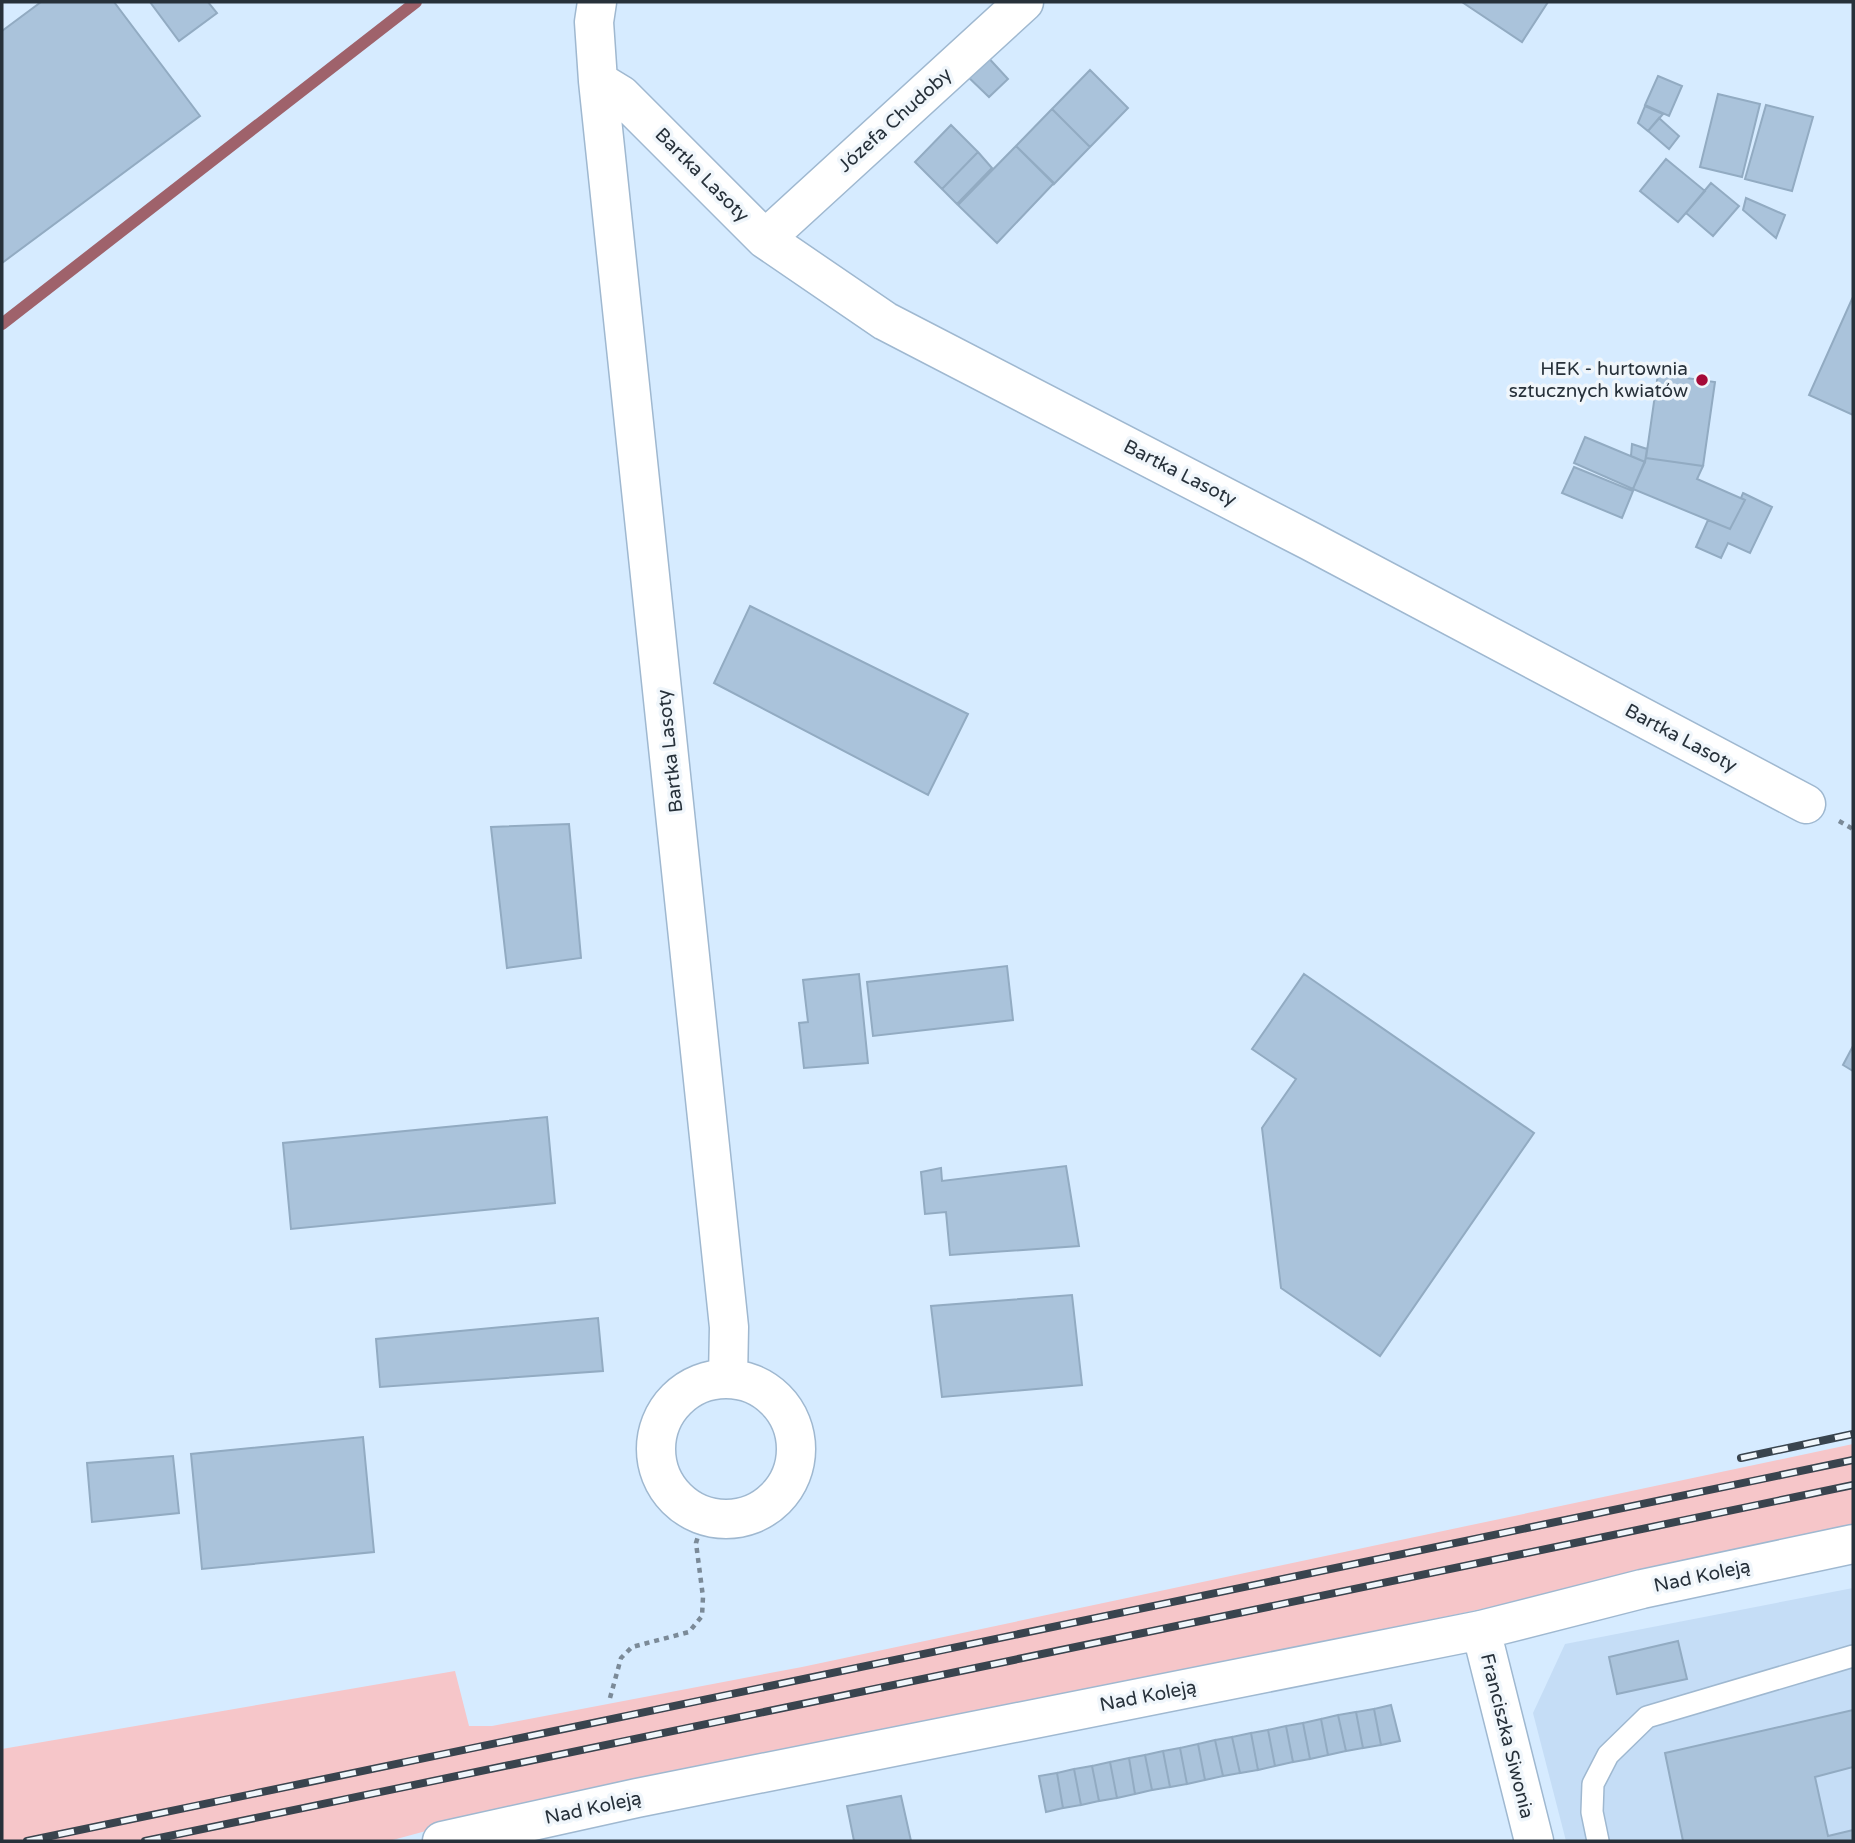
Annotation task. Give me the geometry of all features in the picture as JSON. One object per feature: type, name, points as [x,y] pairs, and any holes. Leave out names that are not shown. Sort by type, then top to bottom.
[{"type":"street","name":"Bartka Lasoty","points":[[597,2],[594,22],[598,81],[729,1327],[727,1379]]},
{"type":"street","name":"Józefa Chudoby","points":[[765,239],[1024,2]]},
{"type":"street","name":"Bartka Lasoty","points":[[598,81],[621,95],[765,239],[886,321],[1310,541],[1806,804]]},
{"type":"street","points":[[727,1379],[760,1387],[784,1409],[796,1440],[796,1461],[783,1492],[757,1513],[737,1519],[704,1516],[684,1506],[664,1480],[657,1460],[657,1437],[670,1407],[686,1392],[706,1382],[727,1379]]},
{"type":"street","name":"Nad Koleją","points":[[442,1841],[637,1798],[1481,1630],[1642,1589],[1853,1544]]},
{"type":"street","name":"Franciszka Siwonia","points":[[1481,1630],[1534,1841]]},
{"type":"lane","points":[[1598,1841],[1592,1812],[1593,1784],[1608,1755],[1647,1717],[1853,1656]]},
{"type":"path","points":[[610,1698],[621,1658],[632,1647],[689,1632],[702,1616],[703,1597],[696,1543],[704,1516]]},
{"type":"shaded area","points":[[1853,1444],[1853,1531],[426,1831],[389,1841],[2,1841],[2,1749],[455,1671],[469,1726],[492,1726],[802,1667]]},
{"type":"shaded area","points":[[1853,1588],[1853,1841],[1566,1841],[1533,1713],[1565,1644]]},
{"type":"building","points":[[41,2],[114,2],[200,116],[2,263],[2,31]]},
{"type":"building","points":[[150,2],[208,2],[217,13],[179,41]]},
{"type":"building","points":[[1462,2],[1548,2],[1522,42]]},
{"type":"building","points":[[984,53],[1008,79],[989,97],[963,72]]},
{"type":"building","points":[[1090,70],[1128,108],[1090,147],[1052,109]]},
{"type":"building","points":[[1658,76],[1682,86],[1669,116],[1645,105]]},
{"type":"building","points":[[1718,94],[1760,104],[1742,177],[1700,167]]},
{"type":"building","points":[[1766,105],[1813,117],[1792,191],[1745,179]]},
{"type":"building","points":[[1645,106],[1663,114],[1648,131],[1638,123]]},
{"type":"building","points":[[1052,109],[1090,147],[1054,184],[1016,146]]},
{"type":"building","points":[[1659,118],[1679,136],[1669,149],[1648,131]]},
{"type":"building","points":[[951,125],[978,152],[942,189],[915,162]]},
{"type":"building","points":[[1016,146],[1054,183],[997,243],[958,205]]},
{"type":"building","points":[[978,152],[992,168],[957,204],[942,189]]},
{"type":"building","points":[[1666,159],[1705,191],[1678,222],[1640,191]]},
{"type":"building","points":[[1711,183],[1739,206],[1713,236],[1686,213]]},
{"type":"building","points":[[1746,198],[1785,215],[1776,238],[1743,210]]},
{"type":"building","points":[[1853,300],[1853,415],[1809,395]]},
{"type":"building","points":[[1658,374],[1715,382],[1703,466],[1646,458]]},
{"type":"building","points":[[1585,437],[1645,462],[1633,489],[1574,463]]},
{"type":"building","points":[[1632,444],[1647,449],[1645,462],[1631,456]]},
{"type":"building","points":[[1646,458],[1703,466],[1697,479],[1745,500],[1730,529],[1633,489]]},
{"type":"building","points":[[1574,467],[1633,491],[1622,518],[1562,493]]},
{"type":"building","points":[[1743,493],[1772,507],[1750,553],[1728,543],[1721,558],[1696,547],[1708,520],[1730,529],[1745,500],[1741,498]]},
{"type":"building","points":[[750,606],[968,714],[928,795],[714,683]]},
{"type":"building","points":[[569,824],[581,958],[507,968],[491,827]]},
{"type":"building","points":[[1007,966],[1013,1020],[873,1036],[867,982]]},
{"type":"building","points":[[859,974],[868,1063],[804,1068],[799,1023],[808,1022],[803,980]]},
{"type":"building","points":[[1304,974],[1534,1133],[1380,1356],[1281,1288],[1262,1128],[1296,1079],[1252,1049]]},
{"type":"building","points":[[1853,1046],[1853,1071],[1843,1065]]},
{"type":"building","points":[[547,1117],[555,1203],[291,1229],[283,1143]]},
{"type":"building","points":[[1066,1166],[1079,1246],[950,1255],[946,1212],[925,1214],[921,1172],[941,1168],[942,1181]]},
{"type":"building","points":[[1072,1295],[1082,1385],[942,1397],[931,1306]]},
{"type":"building","points":[[598,1318],[603,1371],[380,1387],[376,1339]]},
{"type":"building","points":[[363,1437],[374,1552],[202,1569],[191,1454]]},
{"type":"building","points":[[173,1456],[179,1513],[92,1522],[87,1463]]},
{"type":"building","points":[[1678,1641],[1687,1679],[1617,1694],[1609,1657]]},
{"type":"building","points":[[1391,1705],[1400,1741],[1381,1745],[1374,1709]]},
{"type":"building","points":[[1374,1709],[1381,1745],[1363,1748],[1356,1712]]},
{"type":"building","points":[[1853,1710],[1853,1767],[1815,1777],[1828,1836],[1853,1830],[1853,1841],[1683,1841],[1665,1753]]},
{"type":"building","points":[[1356,1712],[1363,1748],[1346,1751],[1338,1715]]},
{"type":"building","points":[[1338,1715],[1346,1751],[1328,1755],[1321,1719]]},
{"type":"building","points":[[1321,1719],[1328,1755],[1310,1759],[1303,1723]]},
{"type":"building","points":[[1303,1723],[1310,1759],[1293,1762],[1286,1726]]},
{"type":"building","points":[[1286,1726],[1293,1762],[1275,1766],[1268,1730]]},
{"type":"building","points":[[1268,1730],[1275,1766],[1258,1770],[1251,1733]]},
{"type":"building","points":[[1251,1733],[1258,1770],[1240,1773],[1232,1737]]},
{"type":"building","points":[[1232,1737],[1240,1773],[1223,1776],[1215,1740]]},
{"type":"building","points":[[1215,1740],[1223,1776],[1205,1780],[1198,1744]]},
{"type":"building","points":[[1198,1744],[1205,1780],[1187,1784],[1180,1748]]},
{"type":"building","points":[[1180,1748],[1187,1784],[1170,1787],[1163,1751]]},
{"type":"building","points":[[1163,1751],[1170,1787],[1152,1790],[1145,1755]]},
{"type":"building","points":[[1145,1755],[1152,1790],[1135,1794],[1129,1758]]},
{"type":"building","points":[[1129,1758],[1135,1794],[1117,1798],[1110,1762]]},
{"type":"building","points":[[1110,1762],[1117,1798],[1099,1801],[1092,1766]]},
{"type":"building","points":[[1092,1766],[1099,1801],[1081,1805],[1074,1769]]},
{"type":"building","points":[[1074,1769],[1081,1805],[1063,1808],[1057,1773]]},
{"type":"building","points":[[1057,1773],[1063,1808],[1046,1812],[1039,1776]]},
{"type":"building","points":[[901,1796],[911,1841],[854,1841],[847,1806]]},
{"type":"waterway","points":[[2,324],[416,2]]},
{"type":"railway","points":[[1741,1458],[1853,1434]]},
{"type":"railway","points":[[27,1841],[1853,1460]]},
{"type":"railway","points":[[145,1841],[1853,1485]]},
{"type":"place","name":"HEK - hurtownia sztucznych kwiatów","points":[[1702,380]]}]
